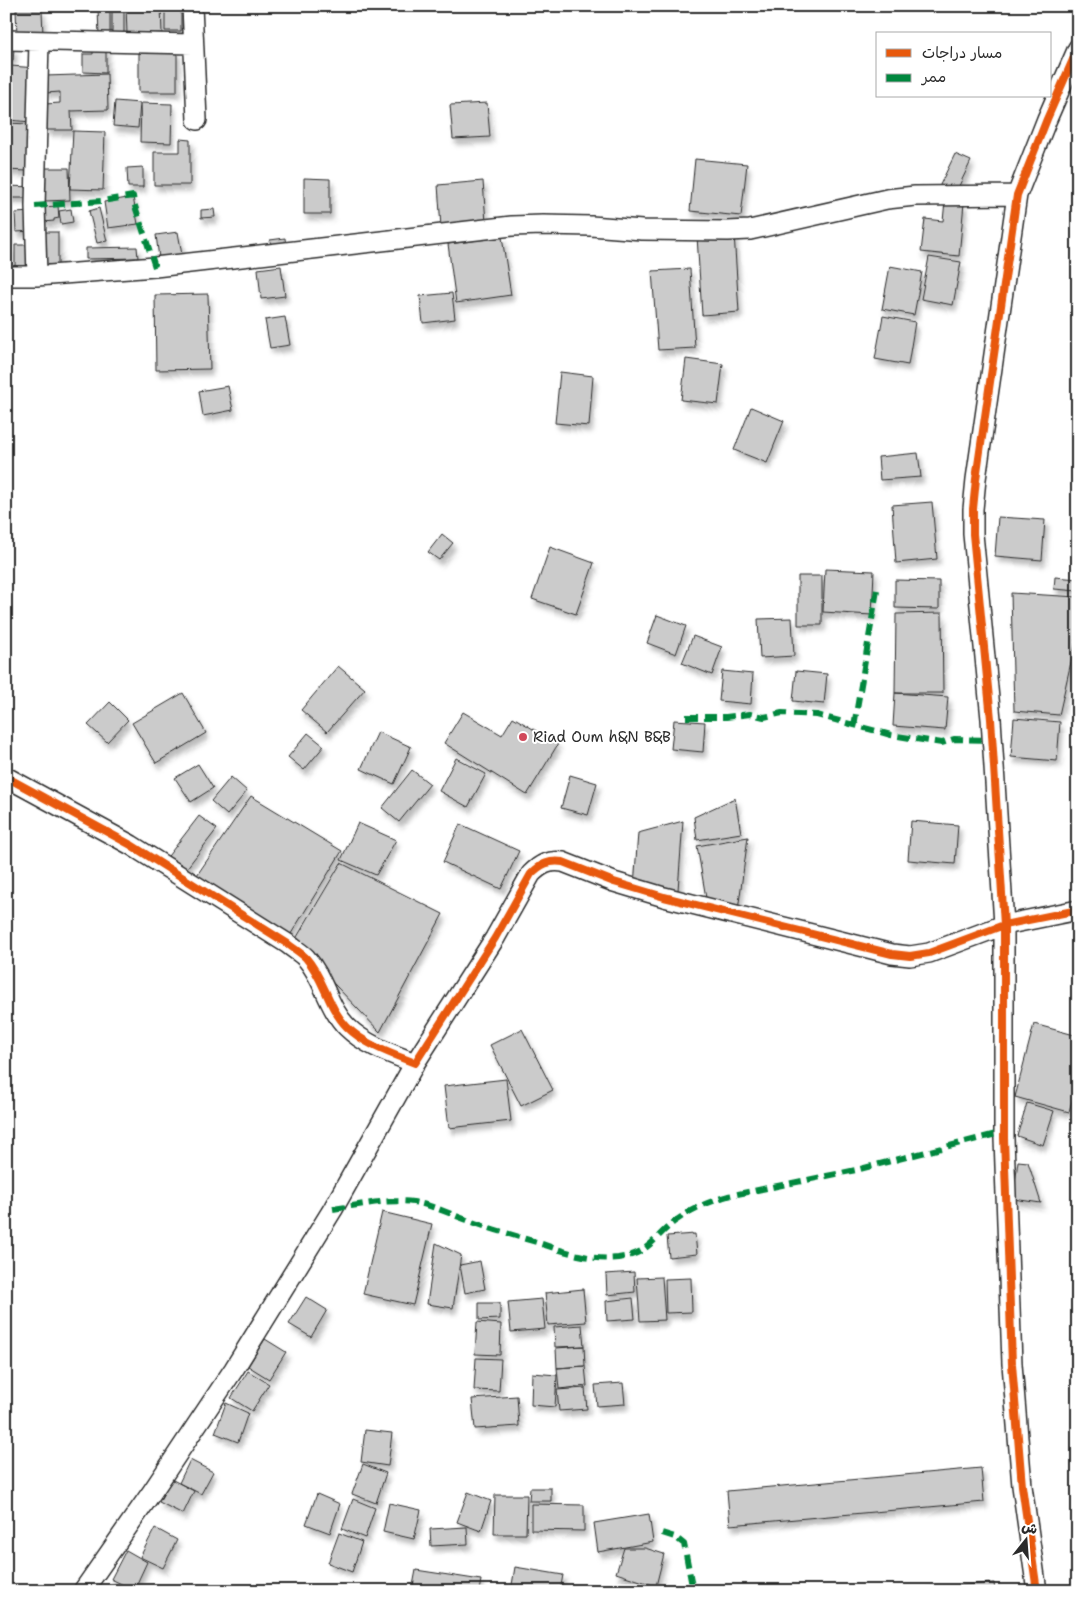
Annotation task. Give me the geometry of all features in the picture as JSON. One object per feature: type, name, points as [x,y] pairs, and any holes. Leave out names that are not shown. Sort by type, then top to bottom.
[{"type":"street","points":[[192,6],[197,120]]},
{"type":"street","points":[[6,40],[193,44]]},
{"type":"street","points":[[37,276],[36,206],[39,41]]},
{"type":"street","points":[[1038,1591],[1022,1486],[1012,1364],[1004,1138],[1004,926],[991,719],[975,559],[973,509],[1017,195],[1078,48]]},
{"type":"street","points":[[6,276],[37,276],[155,267],[512,226],[553,225],[676,230],[743,230],[887,199],[915,196],[1017,195]]},
{"type":"street","points":[[6,777],[131,845],[288,944],[306,959],[316,973],[346,1027],[368,1042],[414,1063]]},
{"type":"street","points":[[83,1591],[234,1369],[334,1209],[414,1063],[495,938],[531,874],[538,867],[555,861],[563,862],[614,882],[664,897],[892,954],[910,956],[929,953],[1004,926],[1078,910]]},
{"type":"building","points":[[126,6],[161,6],[162,33],[127,34]]},
{"type":"building","points":[[165,6],[181,6],[181,31],[165,31]]},
{"type":"building","points":[[98,8],[110,8],[110,36],[99,36]]},
{"type":"building","points":[[112,8],[124,8],[124,35],[112,36]]},
{"type":"building","points":[[16,10],[42,10],[43,36],[17,36]]},
{"type":"building","points":[[93,46],[106,46],[106,73],[83,72],[83,54],[93,54]]},
{"type":"building","points":[[6,48],[14,49],[13,60],[6,59]]},
{"type":"building","points":[[139,51],[177,51],[177,92],[139,92]]},
{"type":"building","points":[[11,66],[36,68],[32,122],[7,120]]},
{"type":"building","points":[[107,74],[108,110],[71,111],[72,130],[46,130],[45,104],[60,103],[60,92],[46,93],[45,76]]},
{"type":"building","points":[[115,101],[140,103],[138,128],[113,126]]},
{"type":"building","points":[[141,103],[172,104],[171,143],[140,142]]},
{"type":"building","points":[[487,103],[490,137],[453,139],[450,105]]},
{"type":"building","points":[[6,123],[30,124],[27,171],[6,170]]},
{"type":"building","points":[[73,131],[105,132],[103,190],[70,189]]},
{"type":"building","points":[[180,139],[190,140],[190,185],[154,185],[154,152],[180,152]]},
{"type":"building","points":[[955,154],[971,161],[957,190],[938,189]]},
{"type":"building","points":[[695,159],[747,164],[741,216],[690,211]]},
{"type":"building","points":[[143,167],[143,187],[128,187],[127,168]]},
{"type":"building","points":[[44,168],[69,168],[70,200],[45,201]]},
{"type":"building","points":[[304,178],[330,179],[330,214],[304,214]]},
{"type":"building","points":[[483,181],[486,223],[441,227],[438,185]]},
{"type":"building","points":[[8,186],[33,187],[33,198],[8,198]]},
{"type":"building","points":[[133,197],[138,224],[108,228],[104,202]]},
{"type":"building","points":[[945,201],[964,203],[959,256],[921,252],[925,219],[943,221]]},
{"type":"building","points":[[58,206],[59,218],[54,219],[54,221],[43,222],[42,207]]},
{"type":"building","points":[[99,208],[107,241],[97,243],[89,211]]},
{"type":"building","points":[[71,209],[73,222],[61,224],[59,211]]},
{"type":"building","points":[[214,209],[215,217],[201,218],[201,210]]},
{"type":"building","points":[[31,212],[32,231],[16,232],[15,213]]},
{"type":"building","points":[[6,217],[9,217],[9,242],[6,242]]},
{"type":"building","points":[[42,232],[58,232],[58,265],[42,264]]},
{"type":"building","points":[[178,232],[182,255],[159,258],[156,235]]},
{"type":"building","points":[[734,233],[739,312],[702,315],[697,236]]},
{"type":"building","points":[[502,237],[511,295],[456,303],[448,244]]},
{"type":"building","points":[[285,238],[286,247],[271,248],[270,240]]},
{"type":"building","points":[[15,245],[32,245],[32,271],[15,271]]},
{"type":"building","points":[[6,247],[10,247],[10,270],[6,270]]},
{"type":"building","points":[[137,247],[138,258],[86,259],[86,248]]},
{"type":"building","points":[[929,257],[961,262],[953,305],[921,299]]},
{"type":"building","points":[[281,266],[285,296],[261,299],[258,269]]},
{"type":"building","points":[[890,266],[922,272],[914,315],[882,309]]},
{"type":"building","points":[[690,269],[695,348],[658,350],[652,271]]},
{"type":"building","points":[[452,293],[455,319],[423,323],[420,296]]},
{"type":"building","points":[[208,294],[210,369],[156,370],[155,295]]},
{"type":"building","points":[[883,316],[915,322],[908,365],[875,359]]},
{"type":"building","points":[[285,317],[290,345],[270,348],[265,320]]},
{"type":"building","points":[[686,359],[723,364],[718,404],[681,400]]},
{"type":"building","points":[[560,372],[593,376],[589,426],[555,423]]},
{"type":"building","points":[[228,386],[233,410],[203,416],[199,391]]},
{"type":"building","points":[[751,407],[784,421],[767,463],[734,450]]},
{"type":"building","points":[[918,453],[921,477],[880,480],[878,457]]},
{"type":"building","points":[[932,502],[937,559],[896,563],[892,505]]},
{"type":"building","points":[[998,517],[1045,520],[1042,560],[995,556]]},
{"type":"building","points":[[442,534],[453,543],[439,560],[428,552]]},
{"type":"building","points":[[550,547],[594,563],[576,614],[532,599]]},
{"type":"building","points":[[825,569],[874,571],[872,615],[823,612]]},
{"type":"building","points":[[798,576],[822,576],[822,625],[798,625]]},
{"type":"building","points":[[1055,577],[1078,579],[1078,591],[1054,589]]},
{"type":"building","points":[[895,580],[939,581],[939,609],[895,608]]},
{"type":"building","points":[[1011,593],[1078,597],[1078,631],[1059,715],[1014,711]]},
{"type":"building","points":[[942,613],[943,693],[895,693],[896,614]]},
{"type":"building","points":[[657,615],[686,626],[676,654],[647,643]]},
{"type":"building","points":[[792,618],[794,656],[760,658],[758,619]]},
{"type":"building","points":[[693,636],[722,647],[712,675],[682,663]]},
{"type":"building","points":[[338,666],[365,689],[327,732],[301,710]]},
{"type":"building","points":[[722,671],[753,674],[751,704],[719,701]]},
{"type":"building","points":[[796,671],[827,674],[824,704],[793,701]]},
{"type":"building","points":[[183,693],[206,733],[156,763],[132,723]]},
{"type":"building","points":[[895,693],[948,697],[945,730],[893,726]]},
{"type":"building","points":[[110,702],[128,720],[107,742],[88,725]]},
{"type":"building","points":[[463,712],[502,735],[513,717],[558,744],[527,795],[444,743]]},
{"type":"building","points":[[1014,718],[1060,722],[1057,761],[1011,757]]},
{"type":"building","points":[[674,720],[705,722],[703,752],[671,749]]},
{"type":"building","points":[[378,732],[411,747],[394,784],[361,769]]},
{"type":"building","points":[[308,733],[324,746],[304,770],[288,757]]},
{"type":"building","points":[[456,758],[486,774],[468,807],[439,791]]},
{"type":"building","points":[[198,764],[213,788],[191,802],[175,778]]},
{"type":"building","points":[[412,770],[430,784],[399,822],[382,808]]},
{"type":"building","points":[[570,775],[597,783],[588,815],[561,808]]},
{"type":"building","points":[[231,777],[247,791],[227,815],[211,801]]},
{"type":"building","points":[[251,796],[342,851],[289,937],[195,878]]},
{"type":"building","points":[[735,798],[741,833],[697,840],[694,817]]},
{"type":"building","points":[[199,816],[217,829],[183,873],[165,860]]},
{"type":"building","points":[[683,821],[678,890],[634,886],[638,833]]},
{"type":"building","points":[[911,821],[958,825],[955,864],[908,860]]},
{"type":"building","points":[[358,823],[396,840],[376,875],[341,860]]},
{"type":"building","points":[[460,824],[519,851],[501,889],[443,862]]},
{"type":"building","points":[[748,837],[738,910],[706,898],[697,846]]},
{"type":"building","points":[[341,863],[443,914],[380,1032],[294,942]]},
{"type":"building","points":[[1034,1024],[1078,1036],[1078,1078],[1069,1112],[1015,1097]]},
{"type":"building","points":[[522,1029],[553,1090],[521,1106],[490,1045]]},
{"type":"building","points":[[506,1079],[511,1121],[449,1128],[444,1086]]},
{"type":"building","points":[[1027,1103],[1054,1111],[1043,1145],[1017,1136]]},
{"type":"building","points":[[1018,1161],[1028,1162],[1041,1203],[1013,1199]]},
{"type":"building","points":[[382,1212],[432,1224],[413,1305],[363,1294]]},
{"type":"building","points":[[695,1234],[697,1254],[669,1257],[667,1236]]},
{"type":"building","points":[[436,1243],[461,1255],[453,1308],[427,1304]]},
{"type":"building","points":[[480,1261],[485,1289],[465,1293],[460,1265]]},
{"type":"building","points":[[634,1272],[635,1292],[607,1295],[606,1274]]},
{"type":"building","points":[[662,1277],[665,1320],[640,1321],[637,1278]]},
{"type":"building","points":[[691,1278],[692,1312],[666,1313],[665,1279]]},
{"type":"building","points":[[583,1289],[586,1322],[548,1325],[545,1293]]},
{"type":"building","points":[[306,1297],[327,1310],[311,1337],[289,1324]]},
{"type":"building","points":[[633,1298],[635,1319],[607,1321],[606,1301]]},
{"type":"building","points":[[542,1299],[545,1329],[511,1332],[508,1302]]},
{"type":"building","points":[[479,1303],[500,1303],[500,1319],[479,1320]]},
{"type":"building","points":[[477,1322],[501,1324],[500,1355],[475,1354]]},
{"type":"building","points":[[582,1325],[584,1346],[555,1347],[554,1327]]},
{"type":"building","points":[[265,1339],[286,1352],[269,1379],[248,1366]]},
{"type":"building","points":[[584,1346],[585,1366],[557,1368],[556,1348]]},
{"type":"building","points":[[476,1358],[501,1359],[499,1391],[474,1390]]},
{"type":"building","points":[[585,1366],[587,1386],[559,1389],[557,1368]]},
{"type":"building","points":[[248,1371],[269,1384],[252,1411],[231,1398]]},
{"type":"building","points":[[532,1373],[557,1375],[555,1407],[531,1405]]},
{"type":"building","points":[[623,1383],[625,1404],[597,1406],[595,1385]]},
{"type":"building","points":[[585,1388],[587,1409],[559,1411],[557,1390]]},
{"type":"building","points":[[517,1396],[519,1426],[475,1429],[472,1399]]},
{"type":"building","points":[[226,1403],[248,1413],[238,1442],[215,1433]]},
{"type":"building","points":[[365,1430],[392,1433],[388,1466],[361,1462]]},
{"type":"building","points":[[190,1460],[213,1472],[201,1494],[179,1483]]},
{"type":"building","points":[[363,1464],[386,1473],[376,1503],[352,1494]]},
{"type":"building","points":[[981,1468],[984,1502],[730,1525],[727,1491]]},
{"type":"building","points":[[171,1479],[194,1491],[183,1514],[159,1502]]},
{"type":"building","points":[[530,1488],[551,1488],[551,1501],[529,1501]]},
{"type":"building","points":[[468,1492],[491,1501],[481,1531],[457,1522]]},
{"type":"building","points":[[317,1494],[340,1504],[330,1533],[306,1524]]},
{"type":"building","points":[[495,1495],[527,1495],[526,1534],[494,1534]]},
{"type":"building","points":[[353,1499],[375,1508],[365,1538],[342,1529]]},
{"type":"building","points":[[389,1503],[421,1510],[414,1539],[383,1532]]},
{"type":"building","points":[[531,1504],[584,1505],[584,1531],[531,1530]]},
{"type":"building","points":[[649,1514],[653,1542],[598,1552],[594,1523]]},
{"type":"building","points":[[467,1527],[468,1544],[431,1546],[430,1529]]},
{"type":"building","points":[[155,1528],[177,1540],[163,1568],[140,1557]]},
{"type":"building","points":[[339,1533],[362,1542],[352,1572],[328,1563]]},
{"type":"building","points":[[624,1548],[645,1548],[664,1554],[656,1586],[616,1573]]},
{"type":"building","points":[[126,1550],[147,1562],[134,1590],[111,1579]]},
{"type":"building","points":[[515,1567],[563,1575],[560,1591],[511,1591]]},
{"type":"building","points":[[416,1570],[481,1580],[479,1591],[412,1591]]},
{"type":"building","points":[[994,1583],[995,1591],[872,1591]]},
{"type":"marked path","points":[[35,206],[102,201],[133,196],[155,267]]},
{"type":"marked path","points":[[854,726],[878,584]]},
{"type":"marked path","points":[[686,717],[726,717],[750,714],[764,717],[782,713],[817,715],[891,735],[942,743],[954,739],[993,740]]},
{"type":"marked path","points":[[333,1209],[383,1202],[403,1201],[420,1203],[566,1252],[586,1257],[618,1258],[644,1249],[680,1217],[700,1206],[721,1198],[856,1170],[1004,1132]]},
{"type":"marked path","points":[[662,1533],[675,1537],[684,1544],[693,1591]]},
{"type":"cycle path","points":[[1037,1591],[1022,1486],[1012,1364],[1004,1138],[1004,925],[991,719],[973,534],[973,509],[1017,195],[1078,48]]},
{"type":"cycle path","points":[[6,777],[131,845],[288,944],[304,956],[312,966],[335,1011],[347,1027],[370,1044],[415,1063],[495,938],[531,874],[549,862],[563,862],[614,882],[664,897],[892,954],[910,956],[929,953],[1004,925],[1078,910]]},
{"type":"place","name":"Riad Oum h&N B&B","points":[[523,737]]}]
